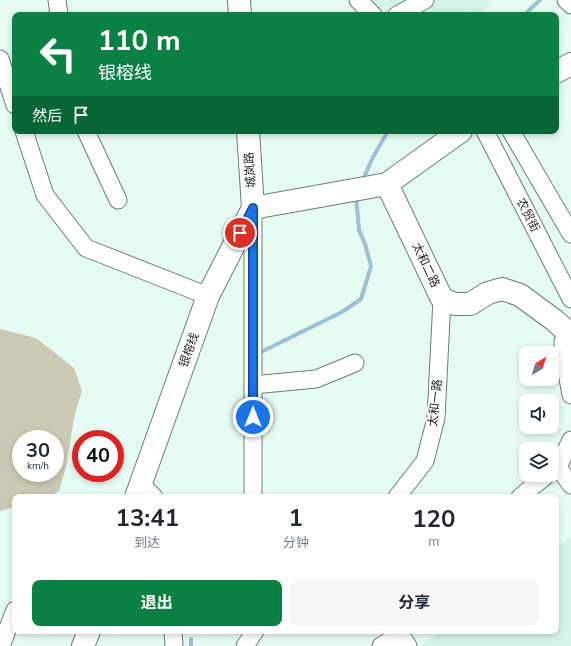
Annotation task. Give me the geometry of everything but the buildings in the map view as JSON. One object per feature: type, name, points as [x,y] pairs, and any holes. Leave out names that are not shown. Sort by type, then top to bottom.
[{"type":"main road","points":[[239,0],[240,12]]},
{"type":"main road","points":[[559,70],[571,64]]},
{"type":"main road","name":"城岚路","points":[[248,134],[253,208]]},
{"type":"main road","points":[[253,208],[388,184],[457,134]]},
{"type":"main road","name":"太和二路","points":[[388,184],[442,299],[455,304],[470,304],[488,293],[502,289],[520,295],[570,334]]},
{"type":"main road","name":"银榕线","points":[[144,493],[208,296],[253,208]]},
{"type":"main road","points":[[83,646],[87,634]]},
{"type":"street","points":[[57,0],[59,12]]},
{"type":"street","points":[[358,0],[370,12]]},
{"type":"street","points":[[403,12],[425,0]]},
{"type":"street","points":[[566,0],[571,5]]},
{"type":"street","points":[[0,59],[12,96]]},
{"type":"street","points":[[25,134],[45,195],[86,248],[208,296]]},
{"type":"street","points":[[87,134],[118,200]]},
{"type":"street","name":"农贸街","points":[[487,134],[571,299]]},
{"type":"street","points":[[512,134],[571,234]]},
{"type":"street","points":[[252,494],[253,208]]},
{"type":"street","name":"太和一路","points":[[399,494],[425,461],[436,418],[442,299]]},
{"type":"street","points":[[570,334],[563,340],[563,350],[571,395]]},
{"type":"street","points":[[253,385],[316,378],[355,363]]},
{"type":"street","points":[[559,460],[571,440]]},
{"type":"street","points":[[559,476],[571,485]]},
{"type":"street","points":[[524,494],[538,482]]},
{"type":"street","points":[[1,646],[12,618]]},
{"type":"street","points":[[174,634],[174,646]]},
{"type":"street","points":[[236,646],[239,634]]},
{"type":"street","points":[[245,646],[253,634]]},
{"type":"street","points":[[380,646],[394,638],[404,639]]},
{"type":"shaded area","points":[[367,0],[492,0],[483,12],[386,12],[384,9],[382,12],[379,12]]},
{"type":"shaded area","points":[[0,329],[36,338],[74,368],[82,391],[75,413],[64,474],[64,430],[12,430],[12,482],[62,482],[59,491],[54,494],[12,494],[12,508],[0,511]]},
{"type":"shaded area","points":[[571,537],[571,646],[420,646],[437,634],[559,634],[559,546]]},
{"type":"waterway","points":[[527,12],[540,0]]},
{"type":"waterway","points":[[363,180],[372,159],[386,134]]},
{"type":"waterway","points":[[261,352],[342,312],[361,299],[371,266],[365,244],[359,230],[356,196]]},
{"type":"waterway","points":[[191,639],[191,646]]},
{"type":"route","points":[[240,233],[253,208],[253,417]]}]
